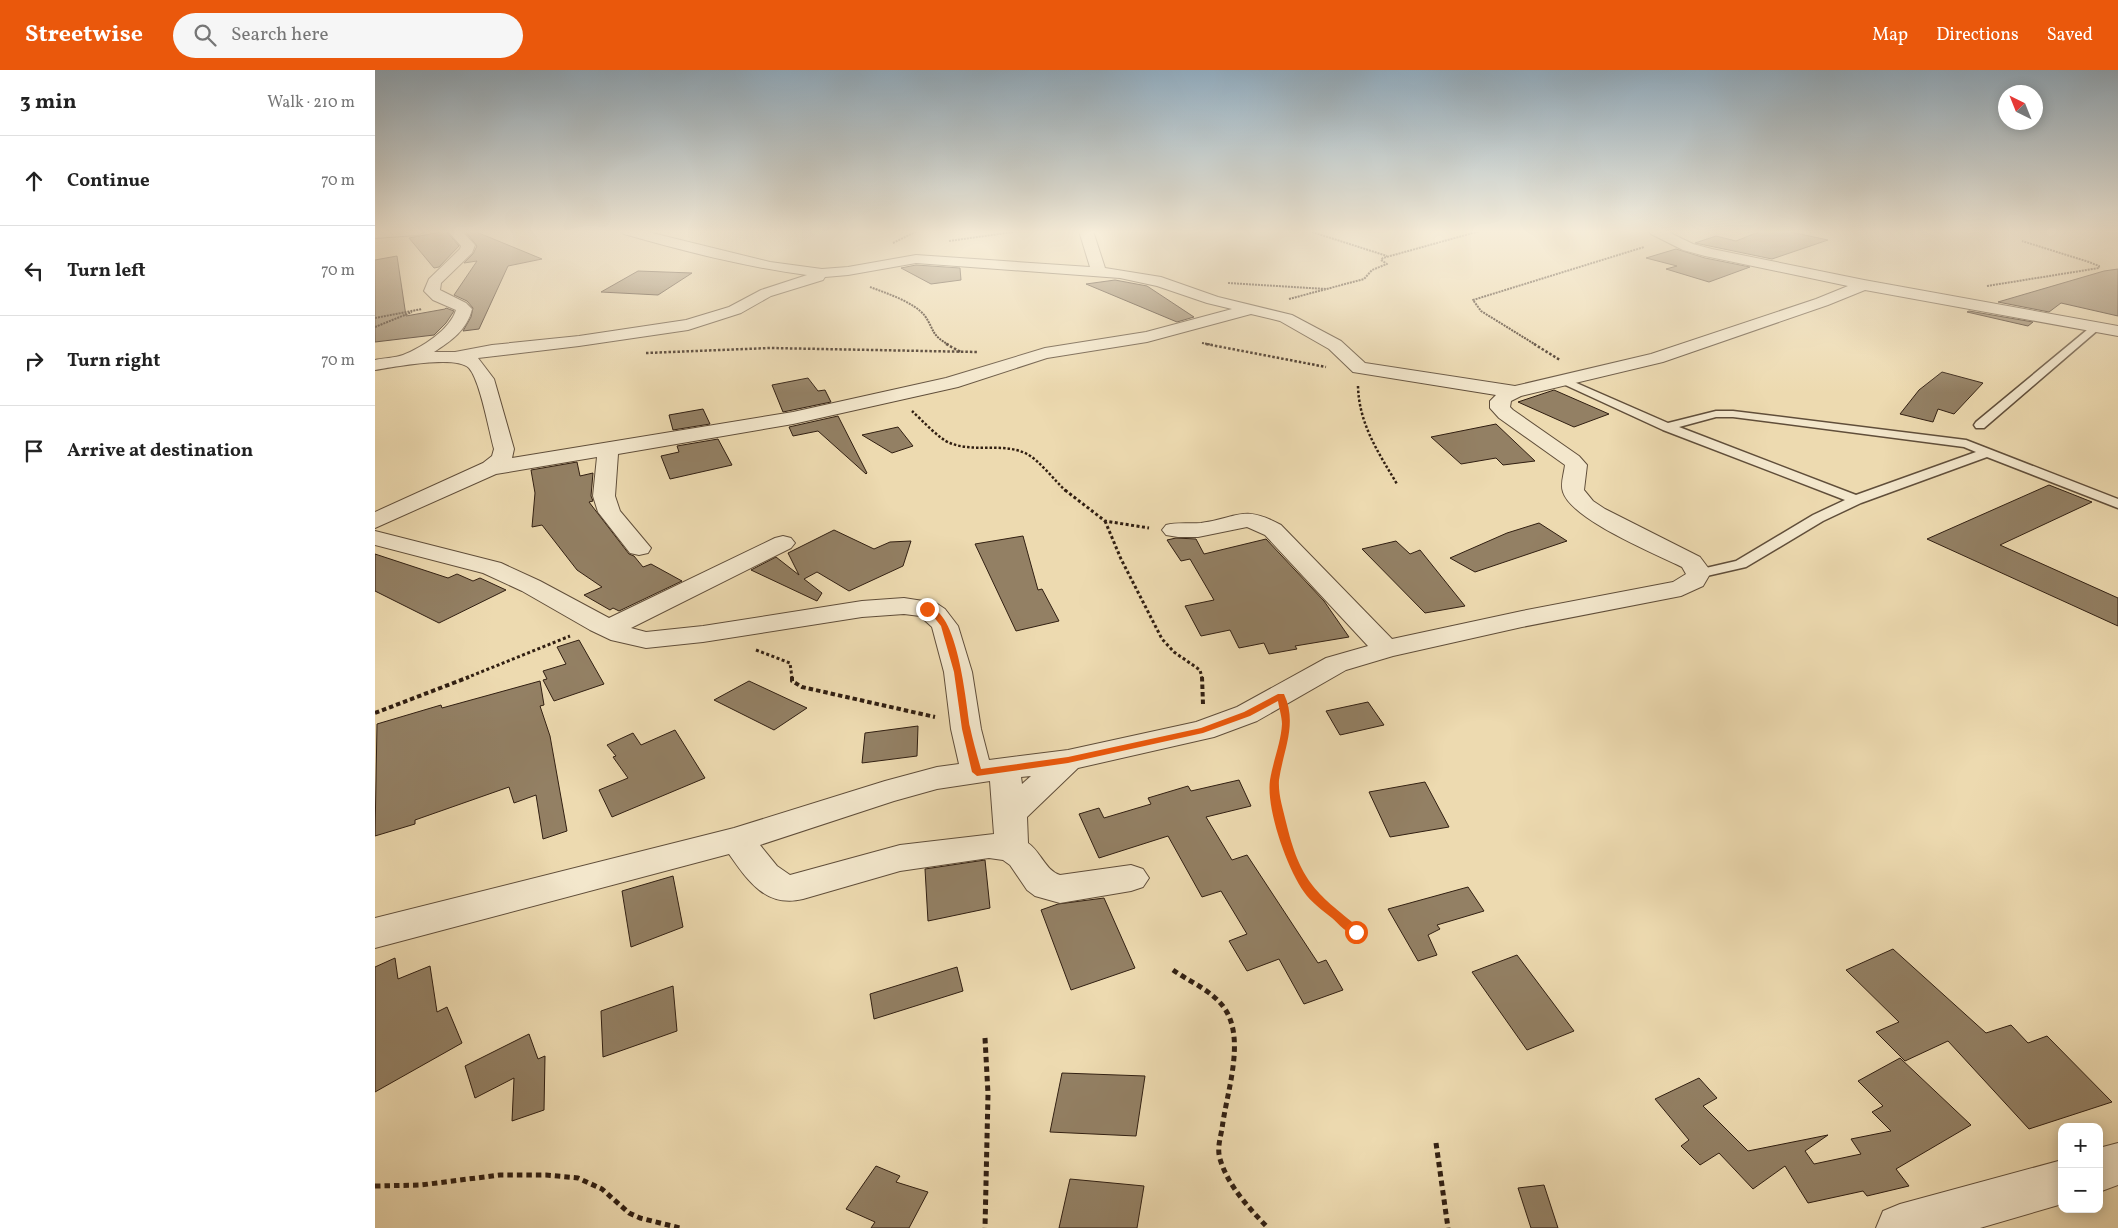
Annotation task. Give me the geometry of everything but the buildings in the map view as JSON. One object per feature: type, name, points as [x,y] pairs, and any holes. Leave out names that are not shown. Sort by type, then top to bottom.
[{"type":"street","points":[[408,359],[443,338],[456,326],[464,309],[437,297],[432,291],[433,285]]},
{"type":"street","points":[[375,365],[408,359],[451,358],[492,350],[588,340],[688,325],[735,310],[766,293],[792,285]]},
{"type":"street","points":[[1170,285],[1213,300],[1252,308],[1295,322],[1335,345],[1359,370],[1515,392]]},
{"type":"street","points":[[1863,285],[2118,331]]},
{"type":"street","points":[[375,933],[737,840],[885,792],[937,778],[1068,760],[1203,730],[1247,714],[1336,664],[1386,649],[1522,619],[1681,588],[1694,581],[1698,574],[1697,568],[1691,562],[1607,519],[1577,498],[1572,489],[1576,465],[1572,460],[1506,414],[1499,408],[1500,401],[1515,392],[1657,358],[1823,302],[1863,285]]},
{"type":"street","points":[[375,521],[491,468],[784,420],[951,383],[1045,353],[1147,337],[1252,308]]},
{"type":"street","points":[[451,358],[473,362],[480,369],[485,379],[504,450],[502,458],[491,468]]},
{"type":"street","points":[[608,449],[604,496],[609,512],[639,548]]},
{"type":"street","points":[[1174,530],[1204,529],[1248,519],[1263,524],[1273,530],[1386,649]]},
{"type":"street","points":[[375,538],[492,568],[545,593],[621,634],[646,640],[703,634],[862,609],[904,606],[927,609],[936,615],[945,626],[958,672],[966,729],[991,771],[1010,813],[1011,848]]},
{"type":"street","points":[[605,626],[783,543]]},
{"type":"street","points":[[1010,813],[1068,760]]},
{"type":"street","points":[[737,840],[767,876],[776,884],[787,888],[803,886],[900,858],[989,846],[1011,848],[1022,856],[1039,881],[1047,886],[1060,888],[1131,878]]},
{"type":"street","points":[[2103,1169],[2118,1164]]},
{"type":"street","points":[[1900,1228],[2058,1183]]},
{"type":"lane","points":[[1979,425],[2096,327]]},
{"type":"lane","points":[[1565,381],[1667,427],[1856,500]]},
{"type":"lane","points":[[1667,427],[1716,414],[1733,414],[1944,440],[1988,452],[2118,504]]},
{"type":"lane","points":[[1698,574],[1741,564],[1818,518],[1856,500],[1988,452]]},
{"type":"path","points":[[863,285],[900,300],[924,316],[936,338],[961,352]]},
{"type":"path","points":[[1268,285],[1329,289]]},
{"type":"path","points":[[1252,308],[1344,285]]},
{"type":"path","points":[[1518,285],[1473,300],[1481,311],[1585,376]]},
{"type":"path","points":[[1984,287],[1996,285]]},
{"type":"path","points":[[375,318],[449,302]]},
{"type":"path","points":[[375,327],[420,309]]},
{"type":"path","points":[[1198,343],[1318,366],[1359,370],[1357,397],[1364,427],[1397,484]]},
{"type":"path","points":[[642,353],[755,347],[980,352]]},
{"type":"path","points":[[893,397],[949,443],[962,446],[1014,449],[1034,458],[1066,491],[1105,521],[1125,526],[1174,530]]},
{"type":"path","points":[[1105,521],[1121,559],[1162,639],[1174,652],[1200,670],[1203,730]]},
{"type":"path","points":[[375,713],[605,626]]},
{"type":"path","points":[[703,634],[786,660],[791,666],[792,681],[802,688],[922,713],[966,729]]},
{"type":"path","points":[[1281,696],[1286,722],[1284,742],[1275,781],[1277,804],[1285,840],[1297,873],[1309,890],[1321,904],[1356,932]]},
{"type":"path","points":[[1173,970],[1211,995],[1229,1018],[1234,1035],[1236,1056],[1223,1116],[1220,1157],[1238,1194],[1268,1228]]},
{"type":"path","points":[[985,1038],[988,1094],[985,1228]]},
{"type":"path","points":[[1436,1143],[1448,1228]]},
{"type":"path","points":[[375,1186],[421,1185],[500,1175],[546,1175],[578,1178],[602,1189],[629,1213],[640,1218],[680,1228]]},
{"type":"route","points":[[927,609],[936,615],[945,626],[958,672],[966,729],[977,772],[1068,760],[1152,743],[1203,730],[1247,714],[1281,696],[1286,722],[1284,742],[1275,781],[1277,804],[1285,840],[1297,873],[1309,890],[1321,904],[1356,932]]}]
